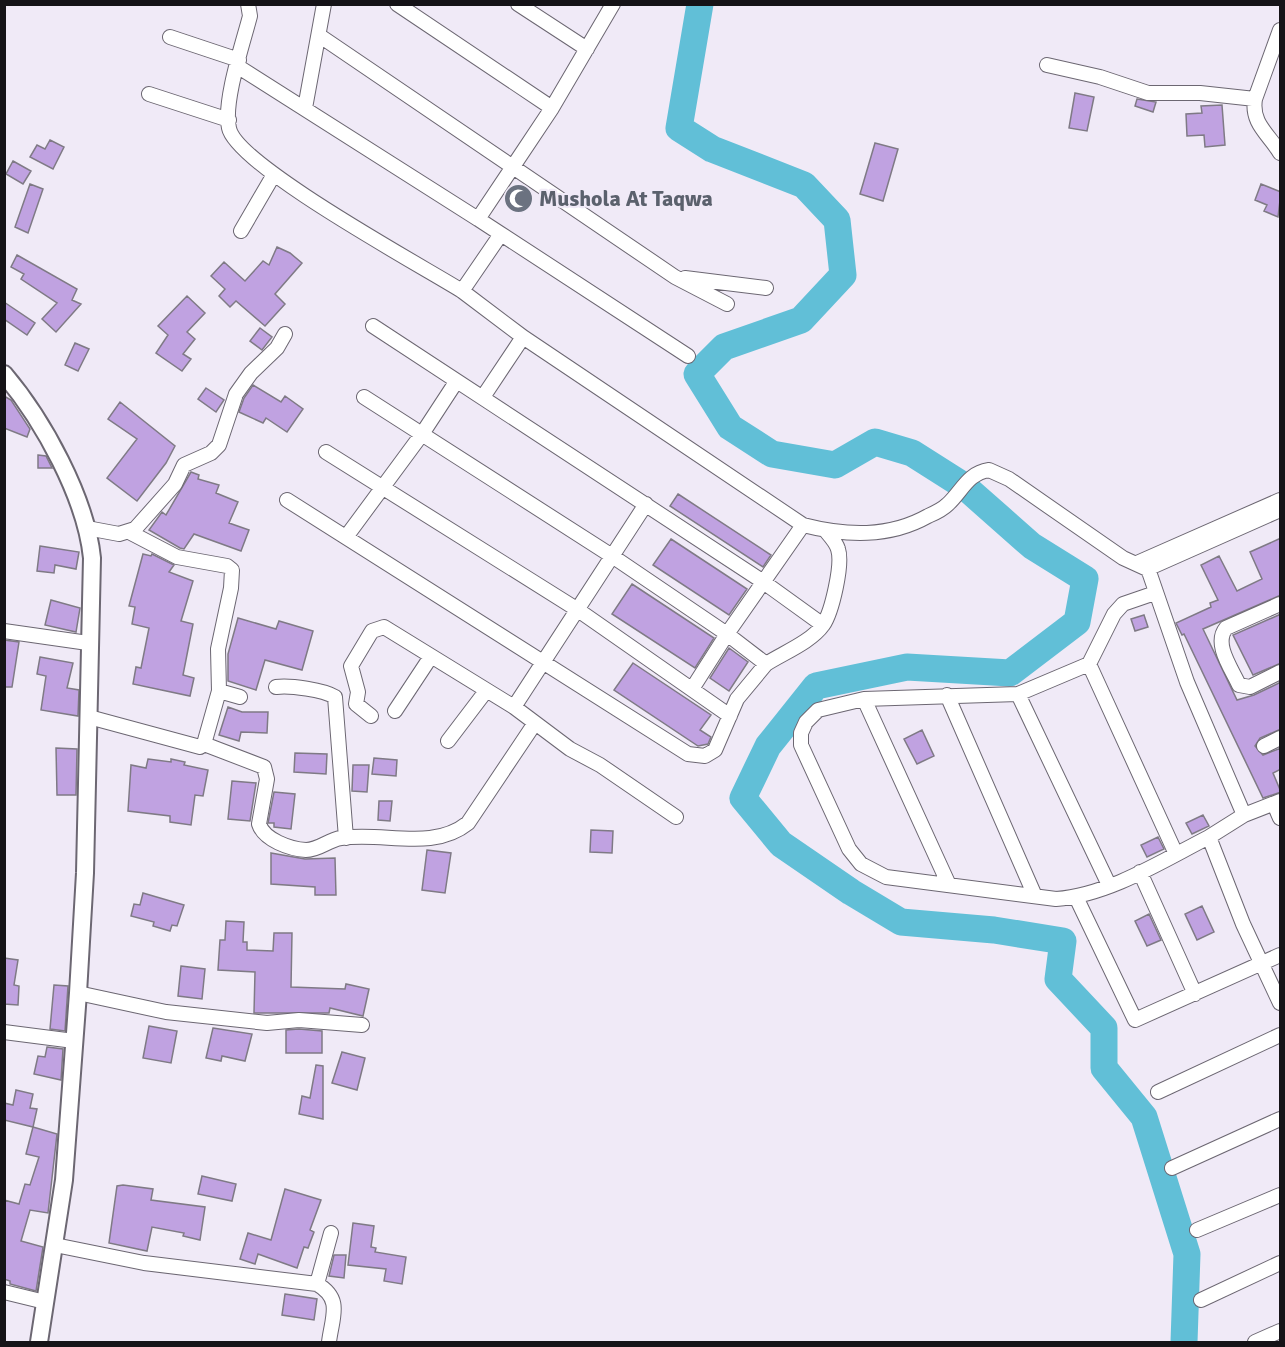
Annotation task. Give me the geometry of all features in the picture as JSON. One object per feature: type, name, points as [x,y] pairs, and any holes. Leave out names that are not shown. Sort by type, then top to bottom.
[{"type":"street","points":[[248,4],[250,16],[238,63],[228,129],[239,146],[273,176],[462,291],[523,337],[803,525],[864,534],[888,533],[909,527],[947,506],[972,476],[989,470],[999,473],[1142,564],[1155,593],[1187,682],[1245,816]]},
{"type":"street","points":[[305,108],[320,36],[324,4]]},
{"type":"street","points":[[397,4],[552,108]]},
{"type":"street","points":[[519,4],[587,49]]},
{"type":"street","points":[[478,219],[552,108],[613,4]]},
{"type":"street","points":[[1281,30],[1255,99],[1254,111],[1257,122],[1281,153]]},
{"type":"street","points":[[320,36],[675,277],[727,304]]},
{"type":"street","points":[[170,37],[238,63],[688,356]]},
{"type":"street","points":[[1047,65],[1100,77],[1148,93],[1200,93],[1255,99]]},
{"type":"street","points":[[149,94],[229,120]]},
{"type":"street","points":[[241,231],[273,176]]},
{"type":"street","points":[[462,291],[501,234]]},
{"type":"street","points":[[675,277],[766,288]]},
{"type":"street","points":[[373,326],[762,581],[823,625]]},
{"type":"street","points":[[130,533],[175,484],[184,465],[211,453],[219,445],[236,394],[250,373],[277,348],[285,334]]},
{"type":"street","points":[[483,397],[523,337]]},
{"type":"street","points":[[4,374],[37,418],[55,452],[87,528],[92,558],[88,643],[89,717],[78,993],[64,1180],[39,1342]]},
{"type":"street","points":[[346,537],[422,434],[456,382]]},
{"type":"street","points":[[364,397],[612,556],[727,634],[766,664]]},
{"type":"street","points":[[326,452],[578,610],[730,716]]},
{"type":"street","points":[[287,500],[688,754],[705,756],[714,750],[737,699],[766,664],[815,633],[823,625],[829,610],[840,556],[838,546],[825,530]]},
{"type":"street","points":[[1142,564],[1281,500]]},
{"type":"street","points":[[514,707],[646,504]]},
{"type":"street","points":[[1142,564],[1281,510]]},
{"type":"street","points":[[692,688],[762,581],[803,525]]},
{"type":"street","points":[[87,528],[119,534],[130,533],[177,556],[226,566],[232,570],[218,649],[219,691],[204,744]]},
{"type":"street","points":[[1155,593],[1123,604],[1114,614],[1089,664],[1018,694],[864,699],[818,710],[806,722],[801,733],[801,745],[849,849],[861,864],[886,877],[1035,896],[1076,897],[1140,872],[1245,816],[1277,802],[1281,818]]},
{"type":"street","points":[[1281,604],[1226,628],[1221,634],[1220,642],[1239,685],[1250,687],[1281,672]]},
{"type":"street","points":[[371,716],[356,704],[358,692],[351,666],[372,631],[384,627],[430,658],[514,707],[676,817]]},
{"type":"street","points":[[4,631],[88,643]]},
{"type":"street","points":[[395,711],[430,658]]},
{"type":"street","points":[[1089,664],[1176,854]]},
{"type":"street","points":[[276,687],[298,687],[309,691],[327,692],[335,697],[346,838]]},
{"type":"street","points":[[219,691],[240,697]]},
{"type":"street","points":[[448,741],[486,691]]},
{"type":"street","points":[[1018,694],[1108,885]]},
{"type":"street","points":[[947,695],[1035,896]]},
{"type":"street","points":[[864,699],[949,885]]},
{"type":"street","points":[[89,717],[195,748],[204,744],[264,767],[267,779],[259,824],[267,836],[288,846],[305,850],[346,838],[436,838],[455,834],[468,823],[535,723]]},
{"type":"street","points":[[1264,746],[1281,738]]},
{"type":"street","points":[[1209,837],[1262,964],[1281,1003]]},
{"type":"street","points":[[1140,872],[1195,994]]},
{"type":"street","points":[[1076,897],[1135,1020],[1281,955]]},
{"type":"street","points":[[78,993],[166,1012],[267,1023],[299,1020],[362,1025]]},
{"type":"street","points":[[4,1032],[74,1041]]},
{"type":"street","points":[[1158,1092],[1281,1035]]},
{"type":"street","points":[[1172,1168],[1281,1119]]},
{"type":"street","points":[[1197,1230],[1281,1194]]},
{"type":"street","points":[[317,1284],[331,1233]]},
{"type":"street","points":[[55,1245],[144,1263],[317,1284],[329,1291],[335,1304],[329,1342]]},
{"type":"street","points":[[1202,1300],[1281,1263]]},
{"type":"street","points":[[4,1292],[45,1302]]},
{"type":"street","points":[[1255,1342],[1281,1331]]},
{"type":"building","points":[[1075,93],[1094,97],[1087,131],[1069,128]]},
{"type":"building","points":[[1137,99],[1156,102],[1153,112],[1135,106]]},
{"type":"building","points":[[1222,105],[1225,145],[1205,147],[1204,135],[1187,136],[1186,114],[1202,113],[1201,106]]},
{"type":"building","points":[[50,140],[64,147],[53,169],[30,157],[37,145],[45,149]]},
{"type":"building","points":[[875,143],[898,149],[883,201],[860,194]]},
{"type":"building","points":[[13,161],[31,171],[23,184],[6,174]]},
{"type":"building","points":[[30,184],[43,189],[28,233],[15,227]]},
{"type":"building","points":[[1261,184],[1281,192],[1278,217],[1264,211],[1267,205],[1255,200]]},
{"type":"building","points":[[277,247],[290,253],[302,263],[275,294],[285,304],[265,326],[236,301],[230,307],[219,296],[225,289],[211,276],[224,262],[245,281],[263,261],[269,265]]},
{"type":"building","points":[[17,255],[77,289],[72,300],[81,304],[56,332],[42,319],[57,303],[21,279],[24,274],[11,267]]},
{"type":"building","points":[[187,296],[205,313],[187,332],[195,339],[183,354],[191,359],[182,371],[156,353],[168,335],[158,326]]},
{"type":"building","points":[[4,302],[35,323],[27,335],[4,319]]},
{"type":"building","points":[[260,328],[272,337],[262,350],[250,341]]},
{"type":"building","points":[[75,343],[89,349],[78,371],[65,365]]},
{"type":"building","points":[[253,385],[281,402],[285,396],[303,409],[287,432],[266,418],[263,423],[239,412],[244,398]]},
{"type":"building","points":[[206,388],[224,400],[216,412],[198,399]]},
{"type":"building","points":[[4,396],[11,400],[30,429],[27,437],[4,428]]},
{"type":"building","points":[[120,402],[175,446],[166,463],[137,501],[107,478],[137,439],[108,419]]},
{"type":"building","points":[[38,455],[46,456],[52,468],[38,468]]},
{"type":"building","points":[[191,472],[199,475],[198,479],[219,485],[216,493],[238,502],[229,523],[249,530],[241,551],[194,534],[184,549],[149,530],[162,512],[166,515]]},
{"type":"building","points":[[678,494],[771,555],[763,567],[670,506]]},
{"type":"building","points":[[1281,538],[1281,595],[1203,629],[1237,700],[1254,695],[1281,682],[1281,729],[1260,738],[1255,746],[1263,755],[1281,748],[1281,769],[1273,773],[1281,792],[1263,798],[1184,634],[1182,635],[1176,623],[1211,607],[1210,603],[1218,600],[1201,565],[1219,556],[1237,591],[1262,579],[1250,552]]},
{"type":"building","points":[[671,539],[747,589],[729,615],[653,565]]},
{"type":"building","points":[[40,546],[79,552],[76,569],[55,565],[54,573],[37,571]]},
{"type":"building","points":[[143,554],[151,556],[152,554],[174,565],[169,572],[193,581],[181,621],[193,624],[183,675],[194,678],[190,696],[133,684],[136,667],[141,668],[149,628],[132,624],[135,607],[129,606]]},
{"type":"building","points":[[632,584],[714,638],[695,668],[612,614]]},
{"type":"building","points":[[51,600],[80,608],[76,632],[45,625]]},
{"type":"building","points":[[1281,614],[1281,663],[1253,675],[1233,635]]},
{"type":"building","points":[[1144,615],[1148,627],[1135,631],[1131,619]]},
{"type":"building","points":[[238,618],[276,629],[279,621],[313,631],[302,670],[265,660],[256,690],[228,681],[228,654]]},
{"type":"building","points":[[4,640],[19,642],[12,687],[4,687]]},
{"type":"building","points":[[729,648],[748,662],[729,691],[710,678]]},
{"type":"building","points":[[40,657],[73,663],[67,688],[79,690],[78,716],[41,710],[46,676],[37,674]]},
{"type":"building","points":[[633,663],[711,715],[700,730],[711,737],[708,744],[698,746],[614,690]]},
{"type":"building","points":[[228,707],[242,712],[268,712],[267,733],[241,732],[239,741],[219,735]]},
{"type":"building","points":[[922,730],[934,756],[917,764],[904,739]]},
{"type":"building","points":[[56,748],[77,749],[76,795],[57,795]]},
{"type":"building","points":[[295,753],[327,754],[326,774],[294,772]]},
{"type":"building","points":[[374,758],[397,760],[396,776],[372,774]]},
{"type":"building","points":[[148,759],[171,762],[171,759],[185,762],[184,765],[208,770],[203,796],[195,795],[191,825],[170,822],[170,816],[128,811],[131,765],[146,768]]},
{"type":"building","points":[[353,765],[369,765],[367,792],[352,791]]},
{"type":"building","points":[[232,781],[256,783],[250,821],[228,819]]},
{"type":"building","points":[[274,792],[295,794],[291,829],[274,827],[274,823],[268,823]]},
{"type":"building","points":[[379,801],[392,801],[390,821],[378,820]]},
{"type":"building","points":[[1203,815],[1209,826],[1192,834],[1186,823]]},
{"type":"building","points":[[591,830],[613,831],[612,853],[590,852]]},
{"type":"building","points":[[1158,837],[1164,849],[1147,857],[1141,845]]},
{"type":"building","points":[[427,850],[451,853],[445,893],[422,890]]},
{"type":"building","points":[[271,853],[305,859],[335,858],[336,895],[315,895],[315,887],[271,884]]},
{"type":"building","points":[[143,893],[184,905],[177,926],[172,925],[170,931],[153,926],[154,922],[131,916],[134,904],[140,905]]},
{"type":"building","points":[[1202,906],[1214,932],[1197,940],[1185,914]]},
{"type":"building","points":[[1149,914],[1161,940],[1147,946],[1135,921]]},
{"type":"building","points":[[226,921],[244,922],[243,942],[247,942],[247,950],[273,951],[274,933],[292,933],[291,987],[345,989],[346,984],[369,989],[363,1016],[330,1008],[329,1013],[254,1013],[255,972],[218,970],[220,940],[225,940]]},
{"type":"building","points":[[4,958],[18,960],[14,985],[19,986],[18,1005],[4,1004]]},
{"type":"building","points":[[181,966],[205,969],[202,999],[178,996]]},
{"type":"building","points":[[54,985],[68,986],[65,1031],[50,1029]]},
{"type":"building","points":[[149,1026],[177,1031],[171,1063],[143,1058]]},
{"type":"building","points":[[213,1028],[252,1034],[245,1061],[222,1056],[221,1061],[206,1058]]},
{"type":"building","points":[[286,1030],[322,1031],[322,1053],[286,1053]]},
{"type":"building","points":[[47,1047],[63,1049],[61,1080],[34,1074],[38,1056],[45,1057]]},
{"type":"building","points":[[342,1052],[365,1058],[357,1090],[332,1083]]},
{"type":"building","points":[[316,1065],[323,1066],[323,1119],[299,1114],[302,1096],[310,1098]]},
{"type":"building","points":[[16,1090],[33,1094],[30,1108],[37,1109],[33,1127],[4,1120],[4,1103],[13,1105]]},
{"type":"building","points":[[33,1127],[57,1134],[48,1213],[30,1210],[21,1241],[43,1247],[36,1291],[10,1284],[10,1281],[4,1279],[4,1200],[19,1204],[25,1184],[30,1185],[39,1157],[26,1154]]},
{"type":"building","points":[[202,1176],[236,1184],[232,1201],[198,1194]]},
{"type":"building","points":[[117,1186],[153,1189],[151,1200],[205,1207],[200,1240],[183,1236],[184,1233],[152,1227],[147,1251],[109,1243]]},
{"type":"building","points":[[285,1189],[321,1200],[310,1230],[314,1232],[308,1248],[304,1247],[297,1268],[258,1254],[255,1264],[240,1259],[248,1233],[271,1240]]},
{"type":"building","points":[[353,1223],[374,1226],[371,1247],[376,1248],[375,1252],[406,1257],[402,1284],[384,1281],[386,1269],[348,1265]]},
{"type":"building","points":[[334,1255],[346,1255],[344,1278],[329,1276]]},
{"type":"building","points":[[285,1294],[317,1299],[314,1320],[282,1315]]},
{"type":"waterway","points":[[700,4],[679,128],[712,149],[804,185],[837,220],[843,275],[801,320],[724,347],[697,374],[730,427],[772,454],[835,465],[875,442],[912,453],[964,486],[1032,546],[1085,579],[1077,622],[1010,673],[907,667],[816,686],[768,746],[743,798],[781,844],[851,892],[901,922],[994,930],[1063,941],[1058,979],[1104,1028],[1104,1068],[1144,1117],[1187,1254],[1184,1342]]},
{"type":"place","name":"Mushola At Taqwa","points":[[518,198]]}]
